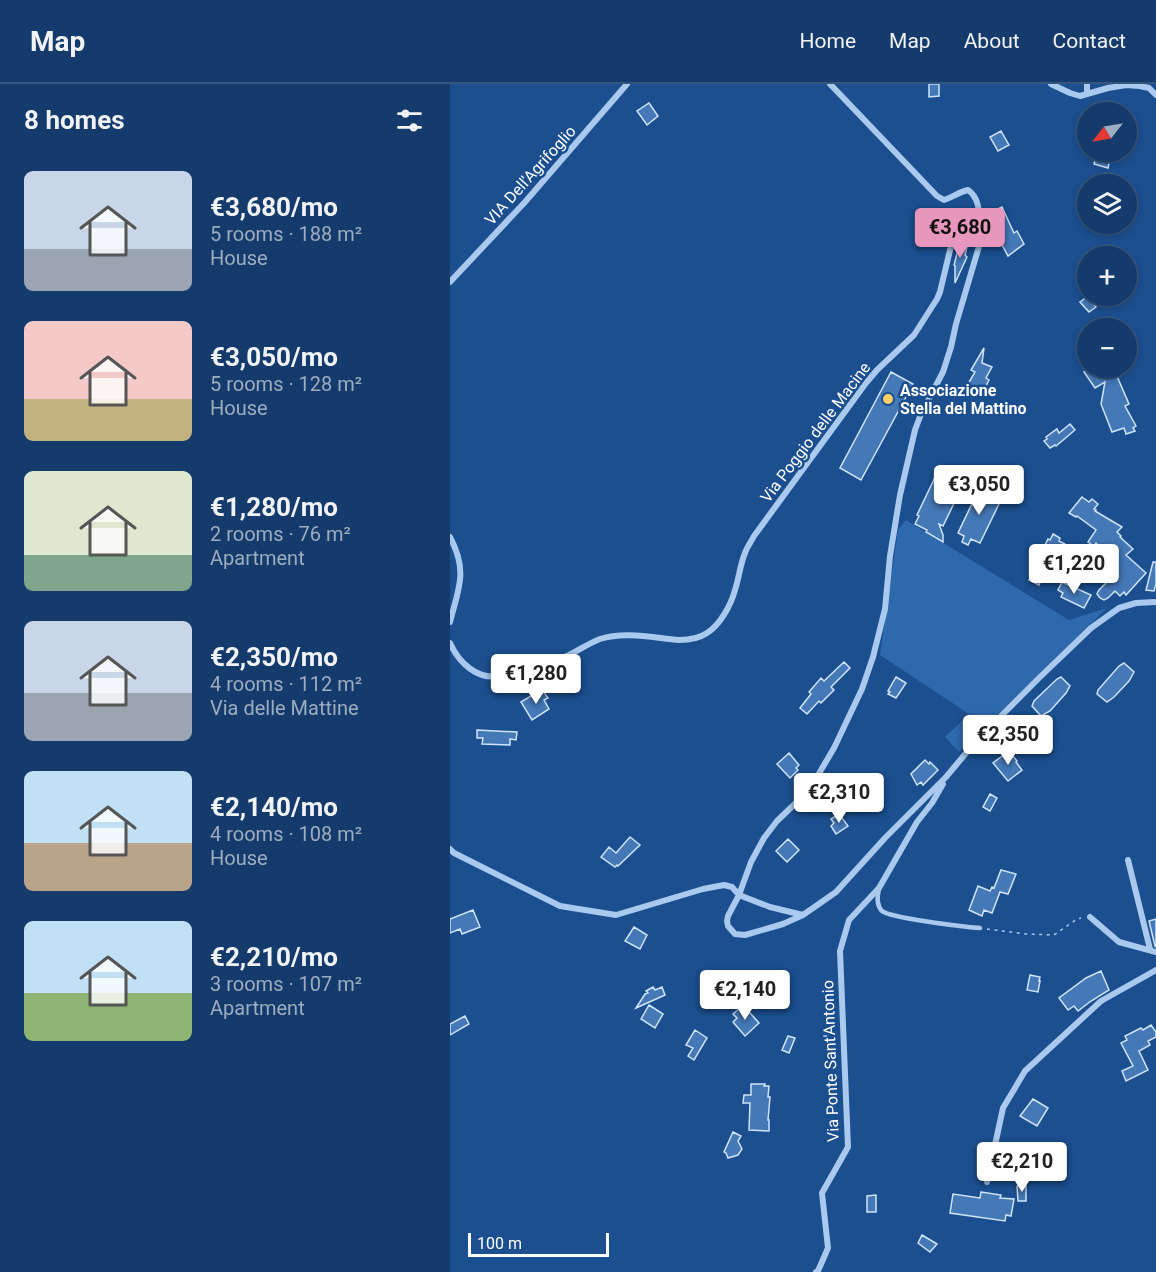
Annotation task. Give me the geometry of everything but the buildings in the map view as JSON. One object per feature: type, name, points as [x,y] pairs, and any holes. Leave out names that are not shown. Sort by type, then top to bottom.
[{"type":"street","name":"VIA Dell'Agrifoglio","points":[[450,282],[525,202],[627,84]]},
{"type":"street","points":[[830,84],[937,196],[944,200],[968,190],[973,193],[979,215],[977,220],[981,230],[980,243],[943,372],[915,430],[900,495],[890,556],[885,609],[869,668],[849,719],[814,782],[777,821],[764,838],[751,862],[728,916],[727,921],[731,930],[739,935],[745,935],[783,924],[803,915],[836,892],[885,838],[946,777],[978,740],[1091,628],[1119,608],[1136,603],[1156,602]]},
{"type":"street","points":[[1051,84],[1080,96],[1126,85],[1149,86],[1156,95]]},
{"type":"street","points":[[1087,84],[1087,94]]},
{"type":"street","name":"Via Poggio delle Macine","points":[[450,643],[458,657],[472,670],[488,676],[500,676],[557,660],[600,639],[624,635],[688,640],[714,627],[734,596],[745,554],[754,536],[866,383],[921,326],[940,292],[956,225],[968,217],[977,220]]},
{"type":"street","points":[[450,537],[457,550],[462,573],[450,622]]},
{"type":"street","name":"Via Ponte Sant'Antonio","points":[[816,1272],[828,1248],[822,1193],[848,1147],[840,951],[849,920],[879,888],[946,777]]},
{"type":"street","points":[[450,849],[560,906],[616,915],[724,885],[732,887],[738,897],[803,915]]},
{"type":"street","points":[[1128,860],[1153,951]]},
{"type":"street","points":[[1090,917],[1119,942],[1153,951]]},
{"type":"street","points":[[987,1182],[1003,1107],[1024,1071],[1101,1002],[1156,970]]},
{"type":"lane","points":[[879,888],[878,905],[886,913],[956,926],[980,928]]},
{"type":"path","points":[[980,928],[1054,935],[1077,919],[1090,917]]},
{"type":"shaded area","points":[[906,520],[1069,620],[1107,608],[959,752],[945,737],[969,714],[880,655],[898,530]]},
{"type":"place","name":"Associazione Stella del Mattino","points":[[888,399]]}]
